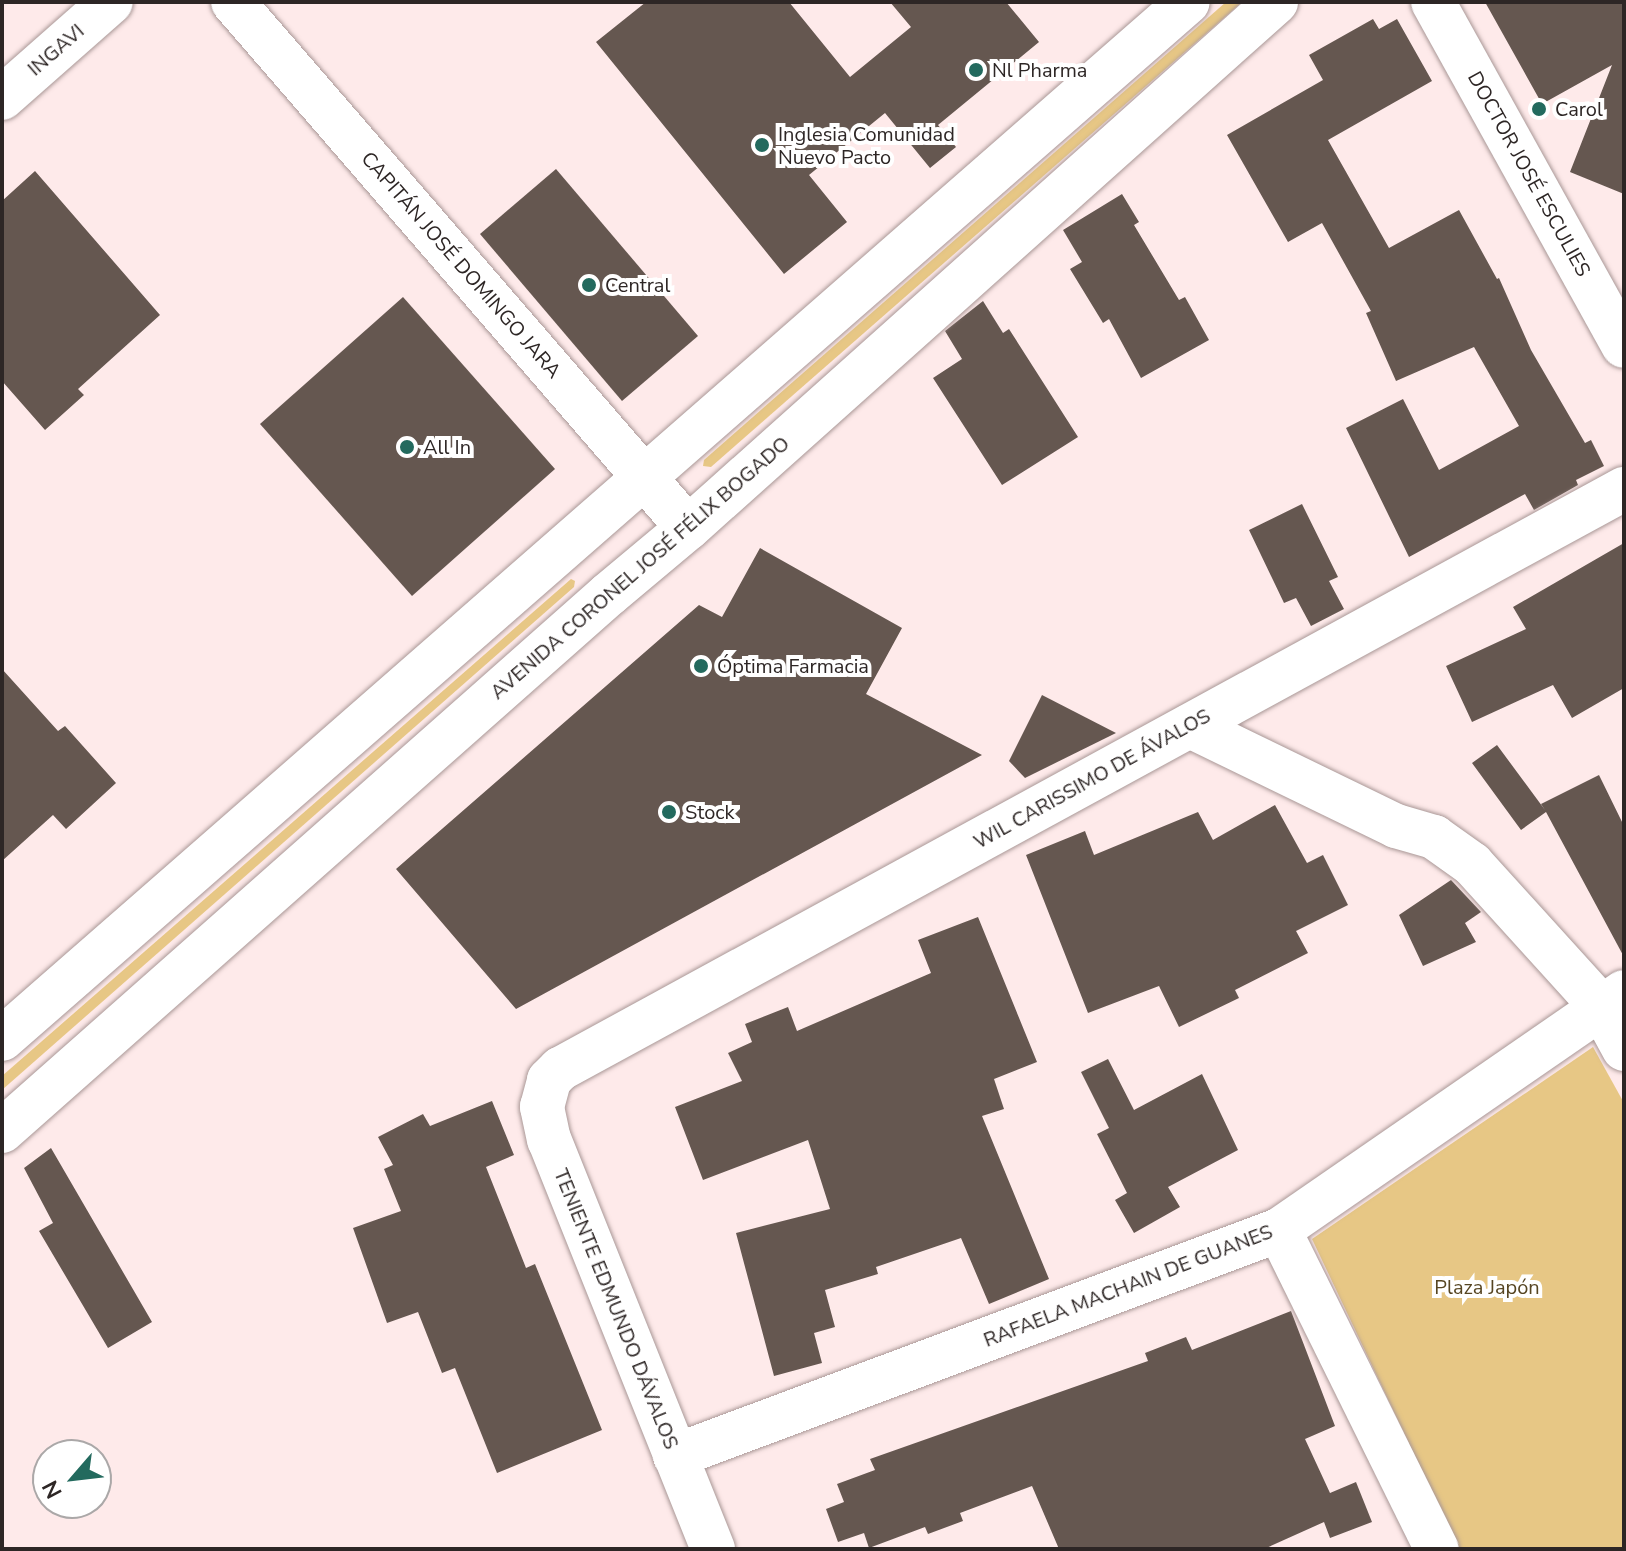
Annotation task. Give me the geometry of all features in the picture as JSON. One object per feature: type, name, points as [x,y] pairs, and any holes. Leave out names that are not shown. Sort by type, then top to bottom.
[{"type":"street","name":"INGAVI","points":[[2,98],[111,2]]},
{"type":"street","name":"CAPITÁN JOSÉ DOMINGO JARA","points":[[233,2],[688,528]]},
{"type":"street","points":[[2,1039],[642,476],[1188,2]]},
{"type":"street","name":"AVENIDA CORONEL JOSÉ FÉLIX BOGADO","points":[[2,1131],[609,594],[688,528],[1276,2]]},
{"type":"street","name":"DOCTOR JOSÉ ESCULIES","points":[[1433,2],[1624,346]]},
{"type":"street","name":"WIL CARISSIMO DE ÁVALOS","points":[[560,1069],[1624,489]]},
{"type":"street","points":[[1190,726],[1396,826],[1434,837],[1472,864],[1612,998],[1624,1049]]},
{"type":"street","name":"RAFAELA MACHAIN DE GUANES","points":[[675,1456],[1279,1230],[1612,998]]},
{"type":"street","name":"TENIENTE EDMUNDO DÁVALOS","points":[[560,1069],[544,1093],[547,1130],[713,1549]]},
{"type":"street","points":[[1279,1230],[1437,1549]]},
{"type":"green space","points":[[1226,2],[1242,2],[711,467],[703,466],[704,460]]},
{"type":"green space","points":[[571,579],[575,581],[574,587],[2,1090],[2,1076]]},
{"type":"green space","name":"Plaza Japón","points":[[1593,1047],[1624,1103],[1624,1549],[1459,1549],[1312,1239]]},
{"type":"building","name":"Inglesia Comunidad Nuevo Pacto","points":[[646,2],[789,2],[850,77],[911,27],[890,2],[1006,2],[1039,42],[938,125],[956,147],[930,168],[885,113],[809,175],[847,222],[784,274],[596,42]]},
{"type":"building","points":[[1485,2],[1624,2],[1624,194],[1570,172],[1612,65],[1542,104]]},
{"type":"building","points":[[1373,19],[1379,29],[1397,19],[1432,81],[1328,140],[1389,248],[1459,210],[1499,278],[1531,350],[1585,443],[1591,440],[1604,466],[1576,480],[1578,485],[1534,510],[1525,494],[1409,557],[1346,428],[1403,399],[1439,470],[1519,426],[1474,347],[1396,381],[1366,313],[1371,311],[1322,223],[1288,242],[1227,135],[1323,80],[1309,55]]},
{"type":"building","name":"Central","points":[[556,169],[698,336],[622,401],[480,234]]},
{"type":"building","points":[[35,171],[160,315],[78,389],[84,395],[45,430],[2,381],[2,201]]},
{"type":"building","points":[[1122,194],[1139,222],[1134,225],[1179,300],[1185,297],[1209,340],[1141,378],[1109,319],[1103,323],[1070,269],[1082,262],[1063,230]]},
{"type":"building","name":"All In","points":[[403,297],[555,469],[412,596],[260,424]]},
{"type":"building","points":[[983,301],[1003,333],[1009,329],[1078,437],[1002,485],[933,378],[962,359],[945,331]]},
{"type":"building","points":[[1302,504],[1338,577],[1329,581],[1344,609],[1311,626],[1296,598],[1284,603],[1249,530]]},
{"type":"building","points":[[1624,543],[1624,688],[1572,718],[1553,685],[1472,722],[1446,666],[1526,629],[1513,607]]},
{"type":"building","name":"Stock","points":[[760,548],[902,628],[866,694],[982,755],[516,1009],[396,869],[699,605],[722,617]]},
{"type":"building","points":[[2,669],[58,731],[65,726],[116,783],[66,829],[53,815],[2,861]]},
{"type":"building","points":[[1042,695],[1116,733],[1025,778],[1009,761]]},
{"type":"building","points":[[1497,745],[1545,810],[1541,804],[1599,775],[1624,826],[1624,957],[1546,812],[1521,830],[1472,763]]},
{"type":"building","points":[[1275,805],[1307,863],[1323,855],[1348,905],[1296,931],[1308,953],[1235,990],[1239,998],[1179,1027],[1159,986],[1088,1013],[1026,855],[1085,831],[1094,855],[1198,812],[1213,840]]},
{"type":"building","points":[[1451,880],[1481,912],[1465,923],[1476,942],[1423,966],[1399,915]]},
{"type":"building","points":[[978,917],[1037,1062],[994,1079],[1004,1109],[982,1116],[1049,1279],[989,1304],[961,1238],[876,1267],[878,1274],[825,1290],[835,1327],[814,1333],[822,1363],[774,1376],[736,1233],[830,1209],[808,1140],[703,1180],[675,1107],[742,1081],[728,1053],[752,1042],[745,1024],[788,1007],[797,1031],[931,973],[918,940]]},
{"type":"building","points":[[1108,1059],[1134,1110],[1202,1074],[1238,1150],[1168,1187],[1180,1207],[1134,1233],[1115,1200],[1127,1193],[1097,1134],[1109,1128],[1081,1072]]},
{"type":"building","points":[[492,1101],[514,1155],[486,1167],[526,1268],[535,1264],[602,1430],[497,1473],[455,1368],[442,1373],[418,1312],[387,1323],[353,1228],[401,1211],[384,1169],[393,1165],[378,1137],[423,1114],[430,1126]]},
{"type":"building","points":[[51,1148],[152,1322],[108,1348],[39,1231],[53,1223],[24,1168]]},
{"type":"building","points":[[1291,1311],[1335,1426],[1305,1439],[1330,1493],[1356,1482],[1372,1522],[1330,1538],[1324,1522],[1264,1549],[1059,1549],[1032,1486],[960,1513],[963,1521],[928,1534],[925,1527],[869,1548],[864,1533],[838,1542],[826,1509],[844,1502],[837,1484],[875,1470],[870,1459],[1148,1361],[1145,1353],[1186,1337],[1192,1350]]},
{"type":"place","name":"Nl Pharma","points":[[976,70]]},
{"type":"place","name":"Carol","points":[[1539,109]]},
{"type":"place","name":"Inglesia Comunidad Nuevo Pacto","points":[[762,145]]},
{"type":"place","name":"Central","points":[[589,285]]},
{"type":"place","name":"All In","points":[[407,447]]},
{"type":"place","name":"Óptima Farmacia","points":[[701,666]]},
{"type":"place","name":"Stock","points":[[669,812]]}]
